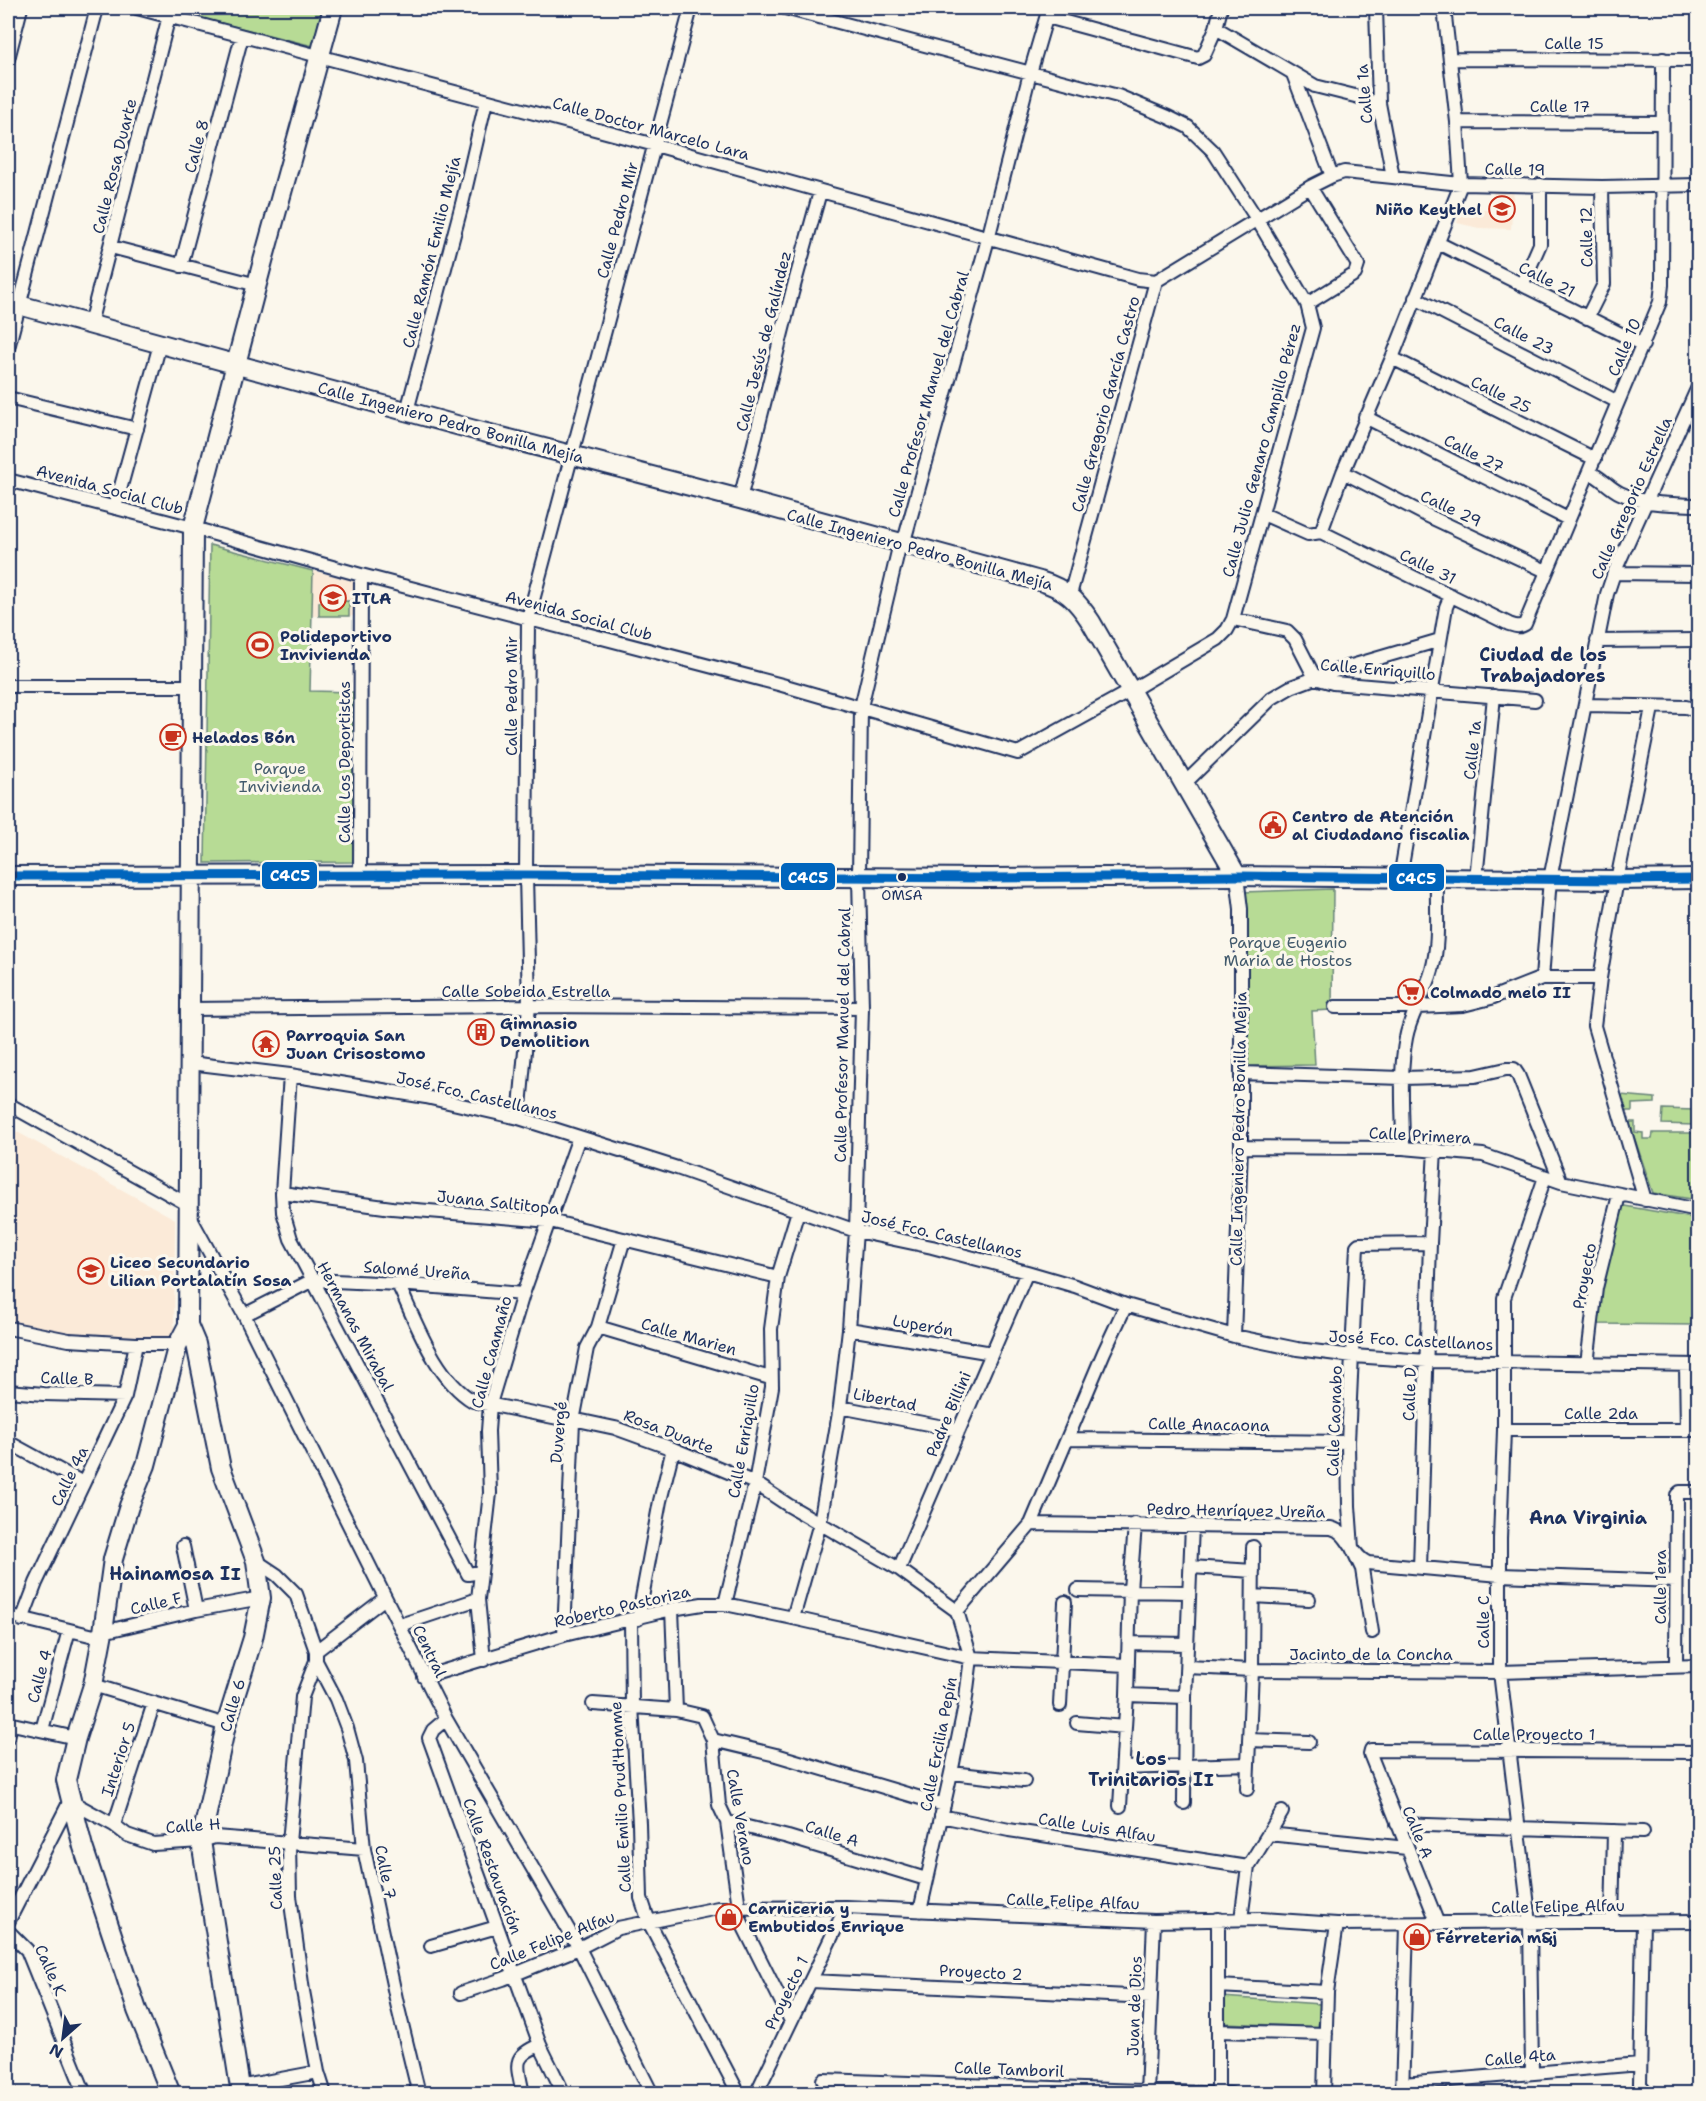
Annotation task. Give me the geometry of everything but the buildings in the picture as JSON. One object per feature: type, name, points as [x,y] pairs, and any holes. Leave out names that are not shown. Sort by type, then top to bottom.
[{"type":"street","points":[[8,58],[21,8]]},
{"type":"street","points":[[8,348],[13,303],[97,8]]},
{"type":"street","name":"Calle Doctor Marcelo Lara","points":[[137,8],[655,145],[988,239],[1138,279],[1156,281]]},
{"type":"street","points":[[171,2094],[137,2010],[70,1801],[66,1780],[76,1738],[93,1685],[99,1634],[113,1559],[129,1506],[146,1465],[178,1344],[188,1325],[193,528],[333,8]]},
{"type":"street","name":"Calle Pedro Mir","points":[[519,1118],[529,1006],[526,875],[528,619],[691,8]]},
{"type":"street","name":"Calle Julio Genaro Campillo Pérez","points":[[785,8],[1118,96],[1188,127],[1213,151],[1257,219],[1307,304],[1313,328],[1233,620],[1218,639],[1130,692]]},
{"type":"street","points":[[1048,12],[1198,58],[1204,55],[1216,28],[1221,8]]},
{"type":"street","name":"Calle 1a","points":[[1376,8],[1381,116],[1393,177]]},
{"type":"street","points":[[1321,532],[1365,417],[1392,358],[1461,184],[1457,122],[1444,8]]},
{"type":"street","name":"Calle Profesor Manuel del Cabral","points":[[793,1618],[820,1523],[840,1407],[849,1329],[855,1231],[862,1008],[859,878],[861,707],[900,543],[906,534],[1048,12]]},
{"type":"street","name":"Calle Rosa Duarte","points":[[90,324],[168,16]]},
{"type":"street","points":[[1216,28],[1315,86],[1367,99],[1381,116]]},
{"type":"street","name":"Calle 8","points":[[181,266],[242,36]]},
{"type":"street","name":"Calle 15","points":[[1450,59],[1698,60]]},
{"type":"street","name":"Calle 10","points":[[1521,627],[1525,624],[1660,302],[1663,60]]},
{"type":"street","points":[[1293,74],[1332,176]]},
{"type":"street","name":"Calle Ramón Emilio Mejía","points":[[407,411],[462,204],[486,101]]},
{"type":"street","name":"Calle 17","points":[[1457,122],[1662,123]]},
{"type":"street","name":"Calle 19","points":[[1332,176],[1344,172],[1356,172],[1461,184],[1602,187],[1698,185]]},
{"type":"street","name":"Calle Gregorio García Castro","points":[[1070,595],[1156,281],[1310,187],[1332,176]]},
{"type":"street","points":[[1522,285],[1540,244],[1540,185]]},
{"type":"street","points":[[1307,304],[1354,274],[1358,265],[1310,187]]},
{"type":"street","name":"Calle 12","points":[[1587,318],[1604,284],[1602,187]]},
{"type":"street","name":"Calle Jesús de Galíndez","points":[[740,499],[820,192]]},
{"type":"street","name":"Calle 21","points":[[1438,243],[1643,345]]},
{"type":"street","points":[[111,247],[257,285]]},
{"type":"street","name":"Calle 23","points":[[1416,298],[1618,402]]},
{"type":"street","name":"Calle Ingeniero Pedro Bonilla Mejía","points":[[13,303],[1053,585],[1070,595],[1091,622],[1237,876],[1241,909],[1241,1147],[1234,1336]]},
{"type":"street","points":[[115,508],[160,344]]},
{"type":"street","name":"Calle 25","points":[[1392,358],[1595,459]]},
{"type":"street","name":"Calle Gregorio Estrella","points":[[1542,978],[1550,879],[1597,641],[1614,573],[1698,387]]},
{"type":"street","points":[[8,398],[137,429]]},
{"type":"street","name":"Calle 27","points":[[1365,417],[1568,519]]},
{"type":"street","name":"Calle 29","points":[[1343,472],[1424,514],[1546,571]]},
{"type":"street","points":[[1589,472],[1599,476],[1618,493],[1645,502],[1698,506]]},
{"type":"street","name":"Avenida Social Club","points":[[8,480],[861,707],[1018,753],[1130,692]]},
{"type":"street","name":"Calle 31","points":[[1263,514],[1308,534],[1321,532],[1509,624],[1521,627]]},
{"type":"street","points":[[1614,573],[1698,574]]},
{"type":"street","name":"Calle Los Deportistas","points":[[360,876],[361,575]]},
{"type":"street","points":[[1400,878],[1440,640],[1450,595]]},
{"type":"street","points":[[1233,620],[1287,631],[1295,639],[1315,678],[1440,640]]},
{"type":"street","points":[[1597,641],[1698,640]]},
{"type":"street","name":"Calle Enriquillo","points":[[1184,784],[1272,698],[1291,687],[1315,678],[1333,683],[1535,700]]},
{"type":"street","points":[[8,687],[192,686]]},
{"type":"street","name":"Calle 1a","points":[[1476,879],[1494,696]]},
{"type":"street","points":[[1586,705],[1686,707],[1698,711]]},
{"type":"street","points":[[1646,1200],[1594,1026],[1617,880],[1652,708]]},
{"type":"street","points":[[8,876],[526,875],[859,878],[1237,876],[1698,879]]},
{"type":"street","points":[[1403,1148],[1405,1040],[1434,960],[1437,879]]},
{"type":"street","points":[[1335,1007],[1417,1008],[1477,1003],[1542,978],[1566,976],[1600,978]]},
{"type":"street","name":"Calle Sobeida Estrella","points":[[190,1009],[529,1006],[862,1008]]},
{"type":"street","name":"José Fco. Castellanos","points":[[190,1063],[290,1075],[426,1097],[519,1118],[677,1168],[855,1231],[932,1247],[1028,1272],[1126,1305],[1234,1336],[1298,1349],[1353,1356],[1427,1361],[1692,1365]]},
{"type":"street","points":[[1241,1073],[1403,1078],[1475,1076],[1514,1069],[1561,1182]]},
{"type":"street","name":"Hermanas Mirabal","points":[[290,1075],[282,1193],[283,1212],[291,1239],[475,1573]]},
{"type":"street","points":[[8,1104],[190,1210]]},
{"type":"street","name":"Calle Caamaño","points":[[484,1660],[475,1573],[490,1493],[488,1431],[490,1404],[524,1294],[579,1137]]},
{"type":"street","name":"Calle Primera","points":[[1241,1147],[1435,1149],[1483,1155],[1561,1182],[1698,1210]]},
{"type":"street","name":"Calle D","points":[[1420,1568],[1435,1149]]},
{"type":"street","name":"Calle C","points":[[1532,2072],[1530,1923],[1500,1672],[1504,1298],[1545,1177]]},
{"type":"street","name":"Juana Saltitopa","points":[[282,1193],[392,1208],[550,1221],[778,1277]]},
{"type":"street","name":"Proyecto","points":[[1587,1364],[1596,1288],[1619,1195]]},
{"type":"street","name":"Central","points":[[190,1210],[400,1625],[424,1677],[579,1948],[652,2094]]},
{"type":"street","name":"Calle Enriquillo","points":[[725,1604],[755,1483],[772,1387],[770,1377],[771,1329],[778,1277],[798,1211]]},
{"type":"street","name":"Duvergé","points":[[564,1635],[573,1421],[587,1348],[598,1327],[624,1239]]},
{"type":"street","name":"Calle Caonabo","points":[[1372,1632],[1362,1569],[1352,1548],[1349,1506],[1348,1442],[1358,1245],[1430,1244]]},
{"type":"street","name":"Padre Billini","points":[[899,1569],[1028,1272]]},
{"type":"street","name":"Salomé Ureña","points":[[244,1315],[313,1280],[524,1294]]},
{"type":"street","name":"Rosa Duarte","points":[[398,1284],[423,1337],[449,1382],[459,1393],[473,1401],[607,1426],[673,1449],[755,1483],[899,1569],[957,1611]]},
{"type":"street","points":[[957,1611],[1031,1524],[1126,1305]]},
{"type":"street","name":"Calle 6","points":[[188,1325],[196,1344],[221,1468],[256,1561],[261,1598],[253,1638],[226,1725],[201,1842],[240,2090]]},
{"type":"street","name":"Calle Marien","points":[[598,1327],[770,1377]]},
{"type":"street","points":[[8,1328],[69,1340],[178,1344]]},
{"type":"street","name":"Luperón","points":[[849,1329],[992,1353]]},
{"type":"street","name":"Calle 4a","points":[[22,1620],[36,1583],[125,1396],[136,1344]]},
{"type":"street","points":[[1692,1365],[1693,1430]]},
{"type":"street","name":"Calle B","points":[[8,1391],[125,1396]]},
{"type":"street","name":"Libertad","points":[[840,1407],[959,1430]]},
{"type":"street","name":"Calle 2da","points":[[1504,1430],[1693,1430]]},
{"type":"street","name":"Calle Anacaona","points":[[1068,1439],[1348,1442]]},
{"type":"street","points":[[8,1442],[83,1483]]},
{"type":"street","name":"Calle Emilio Prud'Homme","points":[[673,1449],[634,1620],[632,1706],[641,1898],[649,1922],[739,2094]]},
{"type":"street","name":"Calle 1era","points":[[1676,1666],[1677,1496],[1680,1492],[1698,1492]]},
{"type":"street","name":"Pedro Henríquez Ureña","points":[[1031,1524],[1331,1528],[1342,1532],[1352,1548],[1366,1562],[1500,1575],[1676,1581]]},
{"type":"street","points":[[1120,1806],[1135,1524]]},
{"type":"street","points":[[1184,1803],[1188,1592],[1192,1525]]},
{"type":"street","points":[[183,1546],[196,1610]]},
{"type":"street","points":[[1247,1789],[1252,1670],[1253,1546]]},
{"type":"street","name":"Calle 7","points":[[256,1561],[277,1575],[296,1594],[316,1656],[347,1728],[356,1761],[364,1849],[419,2094]]},
{"type":"street","points":[[1191,1567],[1253,1571]]},
{"type":"street","points":[[1078,1590],[1188,1592]]},
{"type":"street","points":[[1253,1596],[1309,1599]]},
{"type":"street","name":"Calle F","points":[[99,1634],[196,1610],[261,1598]]},
{"type":"street","points":[[316,1656],[385,1598]]},
{"type":"street","points":[[400,1625],[478,1599]]},
{"type":"street","points":[[1060,1705],[1065,1602]]},
{"type":"street","name":"Roberto Pastoriza","points":[[424,1677],[564,1635],[702,1604],[725,1604],[971,1658],[1128,1665]]},
{"type":"street","points":[[672,1609],[676,1710]]},
{"type":"street","name":"Calle Ercilia Pepín","points":[[920,1911],[965,1705],[971,1658],[957,1611]]},
{"type":"street","points":[[8,1615],[69,1630],[99,1634]]},
{"type":"street","name":"Calle 4","points":[[42,1730],[69,1630]]},
{"type":"street","points":[[1130,1643],[1187,1644]]},
{"type":"street","name":"Calle 25","points":[[316,1656],[302,1697],[289,1843],[290,1896],[303,1991],[318,2072],[325,2094]]},
{"type":"street","name":"Jacinto de la Concha","points":[[1187,1667],[1252,1670],[1500,1672],[1698,1666]]},
{"type":"street","points":[[93,1685],[226,1725]]},
{"type":"street","points":[[1127,1695],[1185,1697]]},
{"type":"street","name":"Interior 5","points":[[114,1825],[154,1703]]},
{"type":"street","name":"Calle Verano","points":[[593,1704],[676,1710],[701,1715],[713,1740],[719,1805],[727,1822],[738,1900],[735,1909],[791,2021]]},
{"type":"street","name":"Calle Restauración","points":[[446,1719],[433,1730],[429,1738],[540,2045],[564,2094]]},
{"type":"street","points":[[1077,1723],[1125,1727]]},
{"type":"street","points":[[8,1737],[9,1724],[76,1738]]},
{"type":"street","name":"Calle Luis Alfau","points":[[713,1740],[776,1755],[942,1811],[1009,1830],[1248,1867]]},
{"type":"street","points":[[1249,1740],[1309,1742]]},
{"type":"street","name":"Calle Proyecto 1","points":[[1370,1751],[1373,1749],[1698,1752]]},
{"type":"street","name":"Calle A","points":[[1370,1751],[1438,1924]]},
{"type":"street","points":[[1123,1768],[1248,1764]]},
{"type":"street","points":[[951,1773],[1024,1781]]},
{"type":"street","points":[[8,1922],[70,1801]]},
{"type":"street","name":"Calle H","points":[[70,1801],[114,1825],[127,1835],[153,1844],[201,1842],[215,1838],[364,1849]]},
{"type":"street","points":[[1240,1919],[1248,1867],[1282,1812]]},
{"type":"street","name":"Calle A","points":[[727,1822],[788,1837],[926,1879]]},
{"type":"street","points":[[1397,1824],[1643,1832]]},
{"type":"street","points":[[1612,1922],[1614,1831]]},
{"type":"street","points":[[1268,1834],[1407,1848]]},
{"type":"street","name":"Calle Felipe Alfau","points":[[461,1993],[579,1948],[618,1928],[718,1908],[846,1907],[1154,1921],[1240,1919],[1407,1925],[1698,1921]]},
{"type":"street","name":"Proyecto 1","points":[[756,2094],[846,1907]]},
{"type":"street","points":[[1218,1919],[1218,2093]]},
{"type":"street","name":"Juan de Dios","points":[[1147,2092],[1154,1921]]},
{"type":"street","points":[[1643,1921],[1640,2084],[1646,2092],[1657,2094]]},
{"type":"street","points":[[1324,2094],[1327,1992],[1337,1924]]},
{"type":"street","points":[[1403,2089],[1407,1925]]},
{"type":"street","points":[[431,1946],[497,1927]]},
{"type":"street","name":"Calle K","points":[[8,1932],[27,1950],[85,2094]]},
{"type":"street","name":"Proyecto 2","points":[[811,1980],[1150,1997]]},
{"type":"street","points":[[1218,1986],[1327,1992]]},
{"type":"street","points":[[1218,2031],[1326,2034]]},
{"type":"street","points":[[523,2094],[518,2064],[520,2057],[525,2051],[540,2045]]},
{"type":"street","name":"Calle 4ta","points":[[1403,2089],[1532,2072],[1640,2064]]},
{"type":"street","points":[[240,2090],[318,2072]]},
{"type":"street","name":"Calle Tamboril","points":[[823,2080],[1231,2094]]},
{"type":"shaded area","name":"Niño Keythel","points":[[1494,186],[1514,187],[1511,229],[1479,228],[1457,223],[1462,207],[1492,211]]},
{"type":"shaded area","name":"ITLA","points":[[313,571],[354,580],[355,616],[312,616]]},
{"type":"shaded area","name":"Liceo Secundario Lilian Portalatín Sosa","points":[[10,1128],[175,1219],[174,1338],[106,1342],[8,1323],[8,1132]]},
{"type":"green space","points":[[161,8],[322,8],[313,46]]},
{"type":"green space","name":"Parque Invivienda","points":[[210,545],[313,571],[310,691],[353,692],[353,862],[205,863]]},
{"type":"green space","points":[[349,601],[349,616],[319,616],[319,602]]},
{"type":"green space","name":"Parque Eugenio Maria de Hostos","points":[[1333,889],[1332,1010],[1312,1011],[1315,1065],[1243,1066],[1243,892]]},
{"type":"green space","points":[[1620,1095],[1655,1098],[1655,1103],[1632,1104],[1632,1111],[1625,1111]]},
{"type":"green space","points":[[1663,1109],[1694,1110],[1694,1125],[1662,1124]]},
{"type":"green space","points":[[1629,1122],[1635,1122],[1635,1132],[1643,1133],[1643,1139],[1652,1139],[1653,1133],[1698,1133],[1698,1200],[1653,1193]]},
{"type":"green space","points":[[1619,1205],[1698,1219],[1698,1325],[1596,1324],[1600,1291]]},
{"type":"green space","points":[[1222,1997],[1320,2004],[1318,2027],[1224,2023]]},
{"type":"transit line","name":"C4C5","points":[[8,876],[526,875],[989,878],[1237,876],[1698,879]]},
{"type":"place","name":"Niño Keythel","points":[[1502,209]]},
{"type":"place","name":"ITLA","points":[[333,598]]},
{"type":"place","name":"Polideportivo Invivienda","points":[[260,645]]},
{"type":"place","name":"Helados Bón","points":[[173,737]]},
{"type":"place","name":"Centro de Atención al Ciudadano fiscalia","points":[[1273,825]]},
{"type":"place","name":"OMSA","points":[[902,877]]},
{"type":"place","name":"Colmado melo II","points":[[1411,992]]},
{"type":"place","name":"Gimnasio Demolition","points":[[481,1032]]},
{"type":"place","name":"Parroquia San Juan Crisostomo","points":[[266,1044]]},
{"type":"place","name":"Liceo Secundario Lilian Portalatín Sosa","points":[[91,1271]]},
{"type":"place","name":"Carniceria y Embutidos Enrique","points":[[729,1917]]},
{"type":"place","name":"Férreteria m&j","points":[[1417,1937]]},
{"type":"district","name":"Ciudad de los Trabajadores","points":[[1543,665]]},
{"type":"district","name":"Ana Virginia","points":[[1588,1518]]},
{"type":"district","name":"Hainamosa II","points":[[175,1574]]},
{"type":"district","name":"Los Trinitarios II","points":[[1151,1769]]}]
